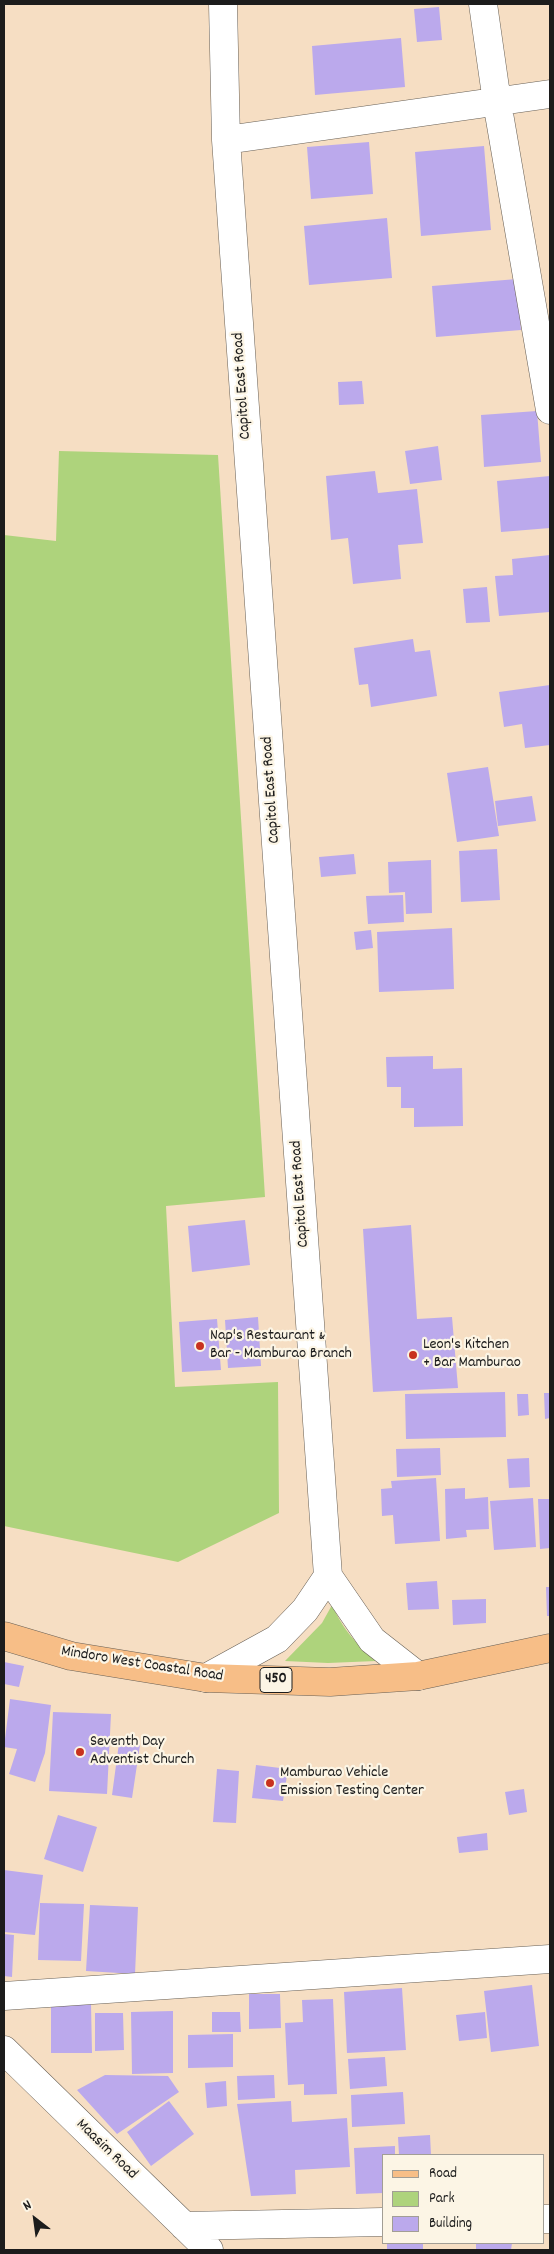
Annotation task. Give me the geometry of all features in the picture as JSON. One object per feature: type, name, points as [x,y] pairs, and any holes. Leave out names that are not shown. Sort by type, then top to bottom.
[{"type":"main road","name":"Mindoro West Coastal Road","points":[[4,1636],[71,1656],[206,1678],[330,1682],[418,1676],[550,1648]]},
{"type":"street","name":"Capitol East Road","points":[[223,4],[226,140],[328,1576]]},
{"type":"street","points":[[483,4],[497,102],[550,410]]},
{"type":"street","points":[[226,140],[550,94]]},
{"type":"street","points":[[206,1678],[277,1639],[305,1610],[328,1576],[372,1640],[418,1676]]},
{"type":"street","points":[[4,1996],[550,1959]]},
{"type":"street","name":"Maasim Road","points":[[4,2050],[209,2250]]},
{"type":"street","points":[[184,2226],[382,2222]]},
{"type":"green space","points":[[59,451],[218,455],[265,1197],[166,1206],[175,1387],[278,1382],[279,1513],[178,1562],[4,1526],[4,535],[56,541]]},
{"type":"green space","points":[[332,1605],[351,1636],[376,1661],[328,1663],[285,1661],[322,1623]]},
{"type":"building","points":[[439,7],[442,40],[417,42],[414,9]]},
{"type":"building","points":[[401,38],[405,87],[315,95],[312,46]]},
{"type":"building","points":[[369,142],[373,194],[311,199],[307,147]]},
{"type":"building","points":[[484,146],[491,230],[421,236],[415,152]]},
{"type":"building","points":[[387,218],[392,278],[309,285],[304,226]]},
{"type":"building","points":[[517,279],[521,330],[436,337],[432,286]]},
{"type":"building","points":[[362,381],[364,404],[339,405],[338,382]]},
{"type":"building","points":[[537,411],[541,462],[484,467],[481,415]]},
{"type":"building","points":[[438,446],[442,480],[410,484],[405,451]]},
{"type":"building","points":[[375,471],[378,493],[417,489],[423,543],[398,545],[401,579],[353,584],[348,538],[331,540],[326,476]]},
{"type":"building","points":[[550,476],[550,528],[501,532],[497,481]]},
{"type":"building","points":[[550,555],[550,612],[499,616],[495,576],[513,575],[512,559]]},
{"type":"building","points":[[487,587],[490,622],[466,623],[463,589]]},
{"type":"building","points":[[413,639],[415,652],[430,650],[437,696],[371,707],[368,684],[359,685],[354,648]]},
{"type":"building","points":[[550,685],[550,745],[525,748],[522,724],[504,727],[499,692]]},
{"type":"building","points":[[488,767],[499,836],[457,842],[447,773]]},
{"type":"building","points":[[532,796],[536,821],[498,826],[495,801]]},
{"type":"building","points":[[497,849],[500,900],[461,902],[459,851]]},
{"type":"building","points":[[354,854],[356,874],[321,877],[319,857]]},
{"type":"building","points":[[431,860],[432,913],[406,914],[405,892],[389,893],[388,862]]},
{"type":"building","points":[[403,895],[404,922],[368,924],[366,896]]},
{"type":"building","points":[[452,928],[454,989],[379,992],[377,932]]},
{"type":"building","points":[[371,930],[373,948],[356,950],[354,932]]},
{"type":"building","points":[[433,1056],[433,1069],[462,1068],[463,1126],[414,1127],[414,1108],[401,1108],[401,1087],[387,1087],[386,1057]]},
{"type":"building","points":[[245,1220],[250,1265],[192,1272],[188,1226]]},
{"type":"building","points":[[411,1225],[417,1319],[452,1317],[458,1388],[373,1392],[363,1229]]},
{"type":"building","points":[[258,1317],[261,1366],[228,1368],[225,1320]]},
{"type":"building","name":"Nap's Restaurant & Bar - Mamburao Branch","points":[[217,1319],[221,1370],[182,1372],[179,1322]]},
{"type":"building","points":[[505,1392],[506,1437],[406,1439],[405,1394]]},
{"type":"building","points":[[544,1393],[550,1393],[550,1418],[545,1419]]},
{"type":"building","points":[[517,1394],[528,1394],[529,1415],[518,1416]]},
{"type":"building","points":[[440,1448],[441,1475],[397,1477],[396,1449]]},
{"type":"building","points":[[529,1458],[530,1487],[509,1488],[507,1459]]},
{"type":"building","points":[[436,1478],[440,1541],[395,1544],[393,1515],[382,1516],[381,1489],[392,1488],[391,1481]]},
{"type":"building","points":[[465,1488],[465,1499],[488,1497],[489,1529],[466,1530],[467,1537],[446,1539],[445,1489]]},
{"type":"building","points":[[533,1498],[536,1547],[494,1550],[490,1501]]},
{"type":"building","points":[[538,1499],[550,1499],[550,1548],[540,1549]]},
{"type":"building","points":[[437,1581],[439,1609],[408,1610],[406,1583]]},
{"type":"building","points":[[546,1587],[550,1587],[550,1616],[547,1616]]},
{"type":"building","points":[[486,1599],[486,1623],[453,1625],[452,1600]]},
{"type":"building","points":[[4,1662],[24,1666],[19,1687],[4,1684]]},
{"type":"building","points":[[10,1699],[51,1705],[45,1753],[35,1782],[9,1774],[17,1749],[4,1747]]},
{"type":"building","name":"Seventh Day Adventist Church","points":[[53,1712],[111,1714],[107,1794],[49,1791]]},
{"type":"building","points":[[119,1743],[140,1745],[132,1798],[112,1795]]},
{"type":"building","name":"Mamburao Vehicle Emission Testing Center","points":[[256,1765],[288,1769],[283,1801],[252,1798]]},
{"type":"building","points":[[217,1769],[239,1771],[236,1823],[213,1822]]},
{"type":"building","points":[[524,1789],[527,1812],[509,1815],[505,1792]]},
{"type":"building","points":[[58,1815],[97,1827],[83,1872],[44,1859]]},
{"type":"building","points":[[487,1833],[488,1850],[459,1853],[457,1837]]},
{"type":"building","points":[[4,1870],[43,1875],[35,1935],[4,1932]]},
{"type":"building","points":[[40,1903],[84,1904],[81,1961],[38,1960]]},
{"type":"building","points":[[90,1905],[138,1907],[135,1974],[86,1971]]},
{"type":"building","points":[[4,1934],[14,1935],[12,1977],[4,1976]]},
{"type":"building","points":[[532,1985],[539,2046],[491,2052],[484,1991]]},
{"type":"building","points":[[402,1988],[406,2050],[347,2053],[344,1992]]},
{"type":"building","points":[[249,1994],[280,1994],[281,2028],[249,2029]]},
{"type":"building","points":[[333,1999],[337,2094],[304,2095],[304,2084],[288,2085],[285,2023],[303,2022],[302,2000]]},
{"type":"building","points":[[91,2004],[92,2053],[51,2053],[51,2005]]},
{"type":"building","points":[[173,2011],[173,2073],[132,2074],[131,2012]]},
{"type":"building","points":[[212,2012],[240,2012],[241,2032],[212,2032]]},
{"type":"building","points":[[485,2012],[487,2038],[459,2041],[456,2015]]},
{"type":"building","points":[[95,2013],[123,2013],[124,2050],[95,2051]]},
{"type":"building","points":[[233,2034],[233,2067],[188,2068],[188,2035]]},
{"type":"building","points":[[385,2057],[387,2086],[350,2089],[348,2059]]},
{"type":"building","points":[[105,2075],[168,2076],[179,2092],[117,2134],[77,2090]]},
{"type":"building","points":[[274,2075],[275,2098],[238,2100],[237,2076]]},
{"type":"building","points":[[226,2081],[227,2106],[207,2108],[205,2083]]},
{"type":"building","points":[[403,2092],[405,2124],[352,2127],[351,2095]]},
{"type":"building","points":[[169,2101],[194,2134],[151,2166],[127,2132]]},
{"type":"building","points":[[291,2101],[292,2122],[347,2118],[350,2167],[295,2170],[296,2194],[251,2196],[237,2104]]},
{"type":"building","points":[[430,2135],[431,2154],[399,2154],[398,2137]]},
{"type":"building","points":[[395,2146],[395,2154],[382,2154],[382,2193],[356,2194],[354,2148]]},
{"type":"building","points":[[387,2244],[423,2244],[423,2250],[387,2250]]},
{"type":"building","points":[[476,2244],[512,2244],[511,2250],[476,2250]]},
{"type":"place","name":"Nap's Restaurant & Bar - Mamburao Branch","points":[[200,1346]]},
{"type":"place","name":"Leon's Kitchen + Bar Mamburao","points":[[413,1355]]},
{"type":"place","name":"Seventh Day Adventist Church","points":[[80,1752]]},
{"type":"place","name":"Mamburao Vehicle Emission Testing Center","points":[[270,1783]]}]
